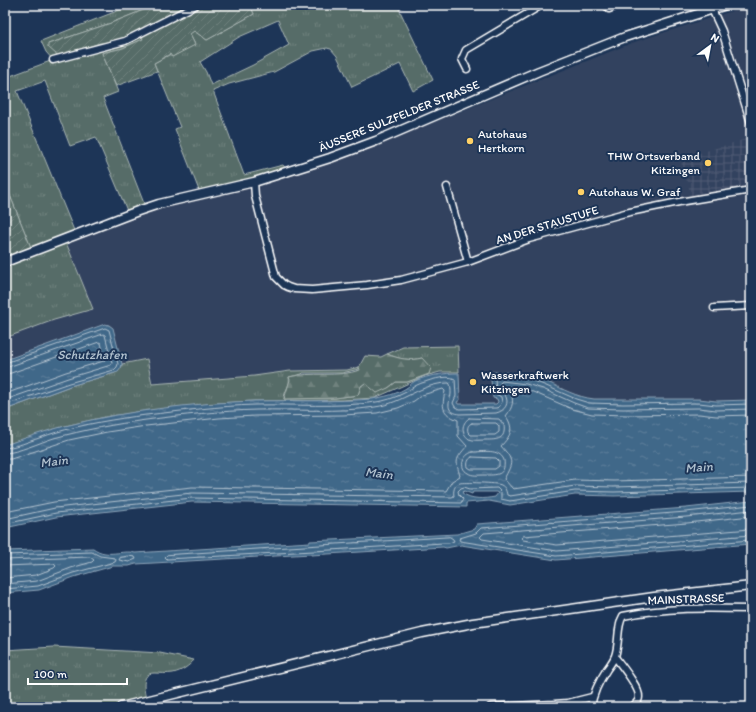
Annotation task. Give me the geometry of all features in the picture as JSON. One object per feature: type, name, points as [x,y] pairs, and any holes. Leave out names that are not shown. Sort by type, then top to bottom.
[{"type":"main road","name":"ÄUSSERE SULZFELDER STRASSE","points":[[5,262],[75,234],[159,204],[254,182],[376,141],[539,71],[711,7],[726,5]]},
{"type":"main road","points":[[121,707],[148,704],[414,635],[473,623],[751,586]]},
{"type":"street","points":[[53,60],[125,41],[196,5]]},
{"type":"street","points":[[467,69],[462,59],[466,50],[542,5]]},
{"type":"street","points":[[606,5],[609,9],[619,5]]},
{"type":"street","points":[[711,7],[722,31],[751,123]]},
{"type":"street","name":"AN DER STAUSTUFE","points":[[254,182],[255,196],[274,271],[280,281],[288,287],[294,289],[312,290],[401,280],[468,262],[524,241],[625,213],[751,190]]},
{"type":"street","points":[[446,187],[468,262]]},
{"type":"street","points":[[714,308],[751,306]]},
{"type":"street","name":"MAINSTRASSE","points":[[615,657],[619,623],[623,616],[644,611],[690,608],[751,609]]},
{"type":"street","points":[[591,707],[592,697],[598,684],[615,657],[638,690],[638,702],[632,707]]},
{"type":"street","points":[[490,707],[568,703],[592,697]]},
{"type":"shaded area","points":[[751,5],[751,402],[456,406],[459,373],[458,346],[398,348],[381,357],[365,356],[359,367],[347,370],[290,371],[254,376],[152,384],[147,359],[122,364],[113,328],[105,324],[5,360],[5,338],[54,320],[93,309],[65,240],[160,207],[213,197],[416,129],[637,41]]},
{"type":"shaded area","points":[[746,139],[751,155],[751,186],[692,198],[680,159]]},
{"type":"green space","points":[[132,5],[156,5],[111,23],[48,44],[62,55],[100,43],[104,43],[105,46],[141,34],[143,39],[123,48],[102,53],[118,92],[103,98],[145,206],[128,213],[96,137],[70,146],[45,81],[17,91],[75,233],[32,250],[5,183],[5,78],[53,60],[46,52],[41,41]]},
{"type":"green space","points":[[156,5],[250,5],[254,14],[207,40],[194,31],[190,34],[195,45],[172,57],[170,54],[154,63],[157,71],[116,86],[102,53],[123,48],[143,39],[140,33],[105,46],[104,43],[100,43],[62,55],[57,55],[48,47],[48,44],[111,23]]},
{"type":"green space","points":[[250,5],[407,5],[399,9],[433,80],[413,91],[400,64],[352,87],[337,56],[331,49],[327,48],[313,51],[274,72],[229,84],[213,91],[244,175],[283,165],[287,170],[200,193],[175,129],[180,127],[154,63],[171,54],[172,57],[195,44],[189,34],[194,31],[207,40],[254,14]],"holes":[[[278,20],[289,45],[253,65],[211,85],[200,62],[239,37]]]},
{"type":"green space","points":[[5,183],[32,250],[5,260]]},
{"type":"green space","points":[[65,240],[93,309],[54,320],[5,338],[5,264]]},
{"type":"green space","points":[[458,346],[459,372],[440,372],[425,376],[375,398],[218,403],[144,411],[105,417],[65,426],[5,445],[5,410],[70,386],[115,373],[121,368],[122,364],[147,359],[152,384],[254,376],[290,371],[347,370],[359,367],[359,369],[342,373],[303,373],[289,377],[289,383],[284,399],[335,398],[358,395],[361,386],[365,383],[388,388],[396,382],[407,382],[429,374],[422,358],[404,359],[387,354],[403,347]]},
{"type":"green space","points":[[387,354],[404,359],[422,358],[431,368],[429,374],[407,382],[396,382],[377,393],[365,383],[361,386],[358,395],[335,398],[284,399],[290,380],[289,377],[307,374],[342,374],[360,370],[359,367],[365,356],[381,357]]},
{"type":"green space","points":[[54,647],[160,653],[194,660],[185,668],[176,672],[154,673],[147,676],[144,684],[147,701],[121,707],[5,707],[5,650]]},
{"type":"water","name":"Schutzhafen","points":[[105,324],[113,328],[122,364],[118,372],[70,386],[5,410],[5,360]]},
{"type":"water","name":"Main","points":[[490,372],[527,375],[541,379],[576,395],[594,399],[699,399],[716,401],[751,400],[751,492],[614,496],[575,495],[510,505],[489,501],[466,503],[466,507],[192,502],[56,517],[5,528],[5,445],[58,428],[111,416],[183,406],[254,401],[372,399],[396,393],[420,379],[448,373],[459,373],[460,400],[457,402],[458,404],[496,404],[498,402],[497,399],[493,398]],"holes":[[[464,491],[472,494],[473,492],[498,493],[495,497],[482,498],[474,498],[462,493]]]},
{"type":"water","points":[[751,501],[751,544],[556,560],[461,545],[446,548],[136,564],[129,566],[113,566],[74,577],[39,590],[5,593],[5,551],[93,548],[104,553],[135,553],[310,541],[457,534],[474,529],[477,524],[686,508]]},
{"type":"place","name":"Autohaus Hertkorn","points":[[470,141]]},
{"type":"place","name":"THW Ortsverband Kitzingen","points":[[708,163]]},
{"type":"place","name":"Autohaus W. Graf","points":[[581,192]]},
{"type":"place","name":"Wasserkraftwerk Kitzingen","points":[[473,382]]}]
